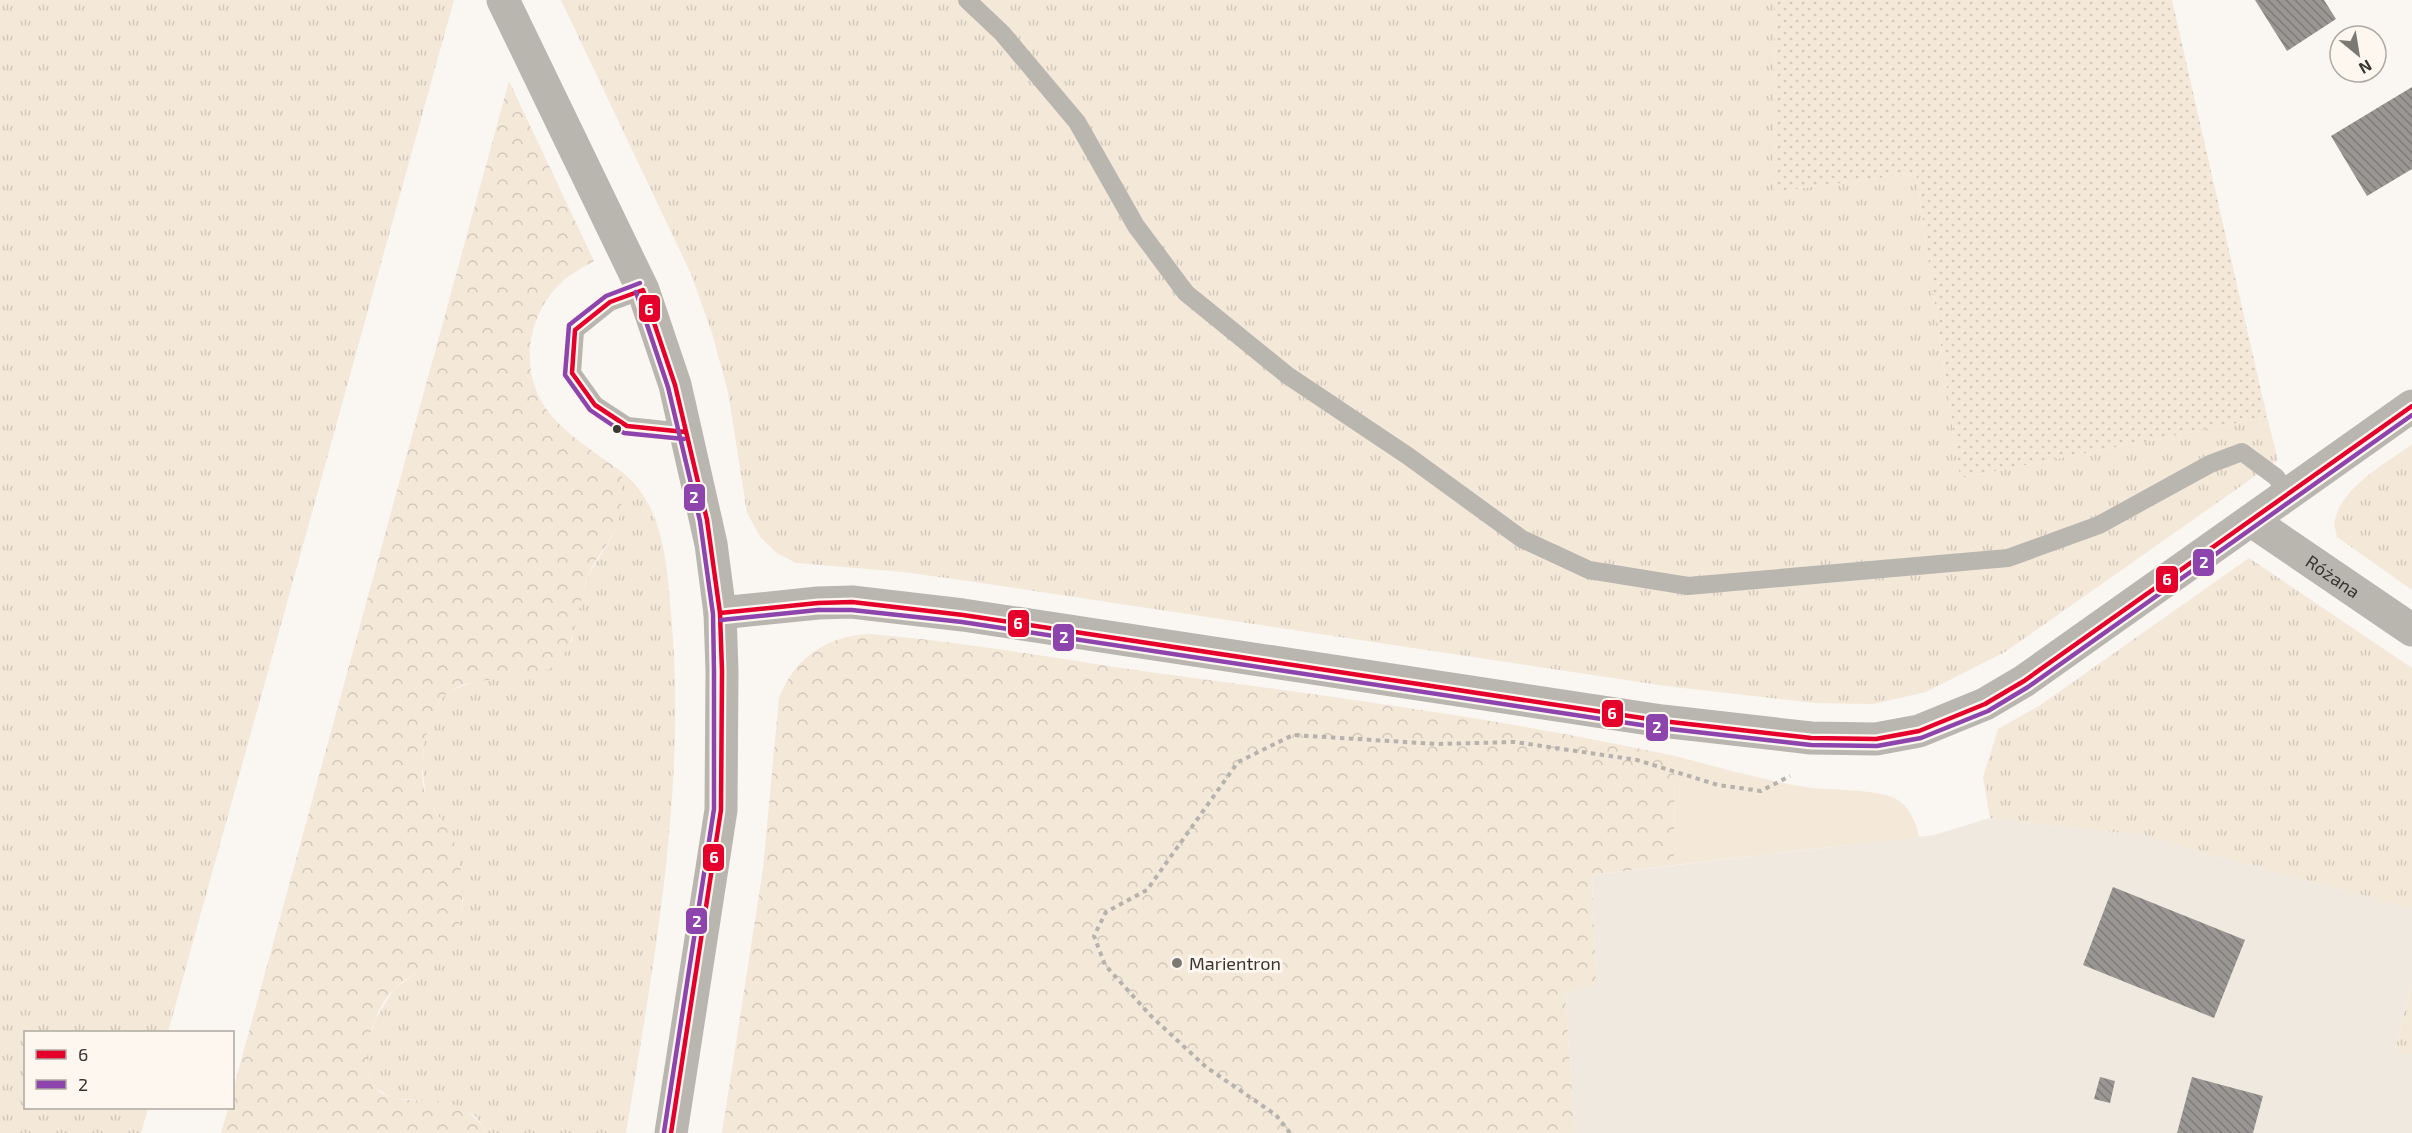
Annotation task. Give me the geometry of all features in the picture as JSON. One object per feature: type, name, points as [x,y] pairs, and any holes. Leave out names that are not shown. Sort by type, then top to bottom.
[{"type":"street","points":[[503,0],[643,290],[675,385],[711,544],[720,613],[721,810],[671,1133]]},
{"type":"street","points":[[720,613],[818,603],[881,605],[963,615],[1662,721],[1811,738],[1876,739],[1898,736],[1938,725],[2005,693],[2289,495],[2412,406]]},
{"type":"street","name":"Różana","points":[[2252,521],[2412,630]]},
{"type":"lane","points":[[966,0],[1002,33],[1077,122],[1136,226],[1186,293],[1287,375],[1408,456],[1522,539],[1589,570],[1688,586],[2008,558],[2099,525],[2211,464],[2242,452],[2276,477],[2289,495]]},
{"type":"lane","points":[[643,290],[610,302],[575,330],[572,373],[595,405],[627,426],[685,432]]},
{"type":"path","points":[[1290,1133],[1276,1114],[1206,1067],[1151,1016],[1104,965],[1094,936],[1106,912],[1147,890],[1238,762],[1293,735],[1437,744],[1515,742],[1637,760],[1718,785],[1761,791],[1798,772]]},
{"type":"shaded area","points":[[1990,818],[2139,835],[2412,909],[2412,983],[2394,1052],[2412,1054],[2412,1133],[1575,1133],[1565,993],[1596,984],[1592,875],[1934,835]]},
{"type":"green space","points":[[0,0],[454,0],[168,1031],[24,1031],[24,1109],[148,1109],[141,1133],[0,1133]]},
{"type":"green space","points":[[561,0],[1775,0],[1774,192],[1916,173],[1960,478],[2267,417],[2278,460],[2005,652],[1926,692],[1873,704],[1814,703],[1666,686],[968,581],[903,572],[796,563],[777,553],[761,538],[747,513],[728,392],[712,333],[691,274]]},
{"type":"green space","points":[[1775,0],[2172,0],[2267,417],[1960,478],[1916,173],[1774,192]]},
{"type":"green space","points":[[509,81],[594,261],[563,281],[540,310],[530,345],[533,381],[540,398],[557,422],[622,472],[621,510],[615,529],[589,573],[572,638],[560,661],[551,668],[536,674],[487,680],[456,688],[444,697],[434,711],[427,731],[422,779],[428,799],[451,836],[458,853],[462,877],[462,901],[457,936],[453,945],[439,959],[403,982],[387,997],[370,1033],[367,1060],[373,1084],[387,1096],[397,1099],[440,1101],[455,1105],[471,1115],[488,1133],[221,1133],[228,1109],[234,1109],[234,1086]]},
{"type":"green space","points":[[2412,444],[2412,590],[2337,537],[2334,524],[2340,507],[2356,486]]},
{"type":"green space","points":[[622,472],[647,501],[661,537],[668,576],[675,679],[675,744],[665,874],[626,1133],[488,1133],[475,1116],[449,1103],[392,1098],[374,1087],[367,1067],[367,1045],[376,1018],[394,989],[444,954],[456,939],[463,900],[443,823],[426,797],[422,765],[425,734],[434,710],[447,692],[479,680],[510,678],[572,641],[578,606],[590,572],[612,537],[619,519]]},
{"type":"green space","points":[[2249,558],[2412,668],[2412,909],[2139,835],[1990,818],[1983,777],[1998,729],[2039,706]]},
{"type":"green space","points":[[869,634],[994,649],[1439,713],[1675,756],[1674,865],[1592,875],[1596,984],[1565,993],[1575,1133],[722,1133],[763,869],[779,698],[793,671],[814,652],[839,639]]},
{"type":"green space","points":[[1675,756],[1789,784],[1887,795],[1901,802],[1909,811],[1919,837],[1674,865]]},
{"type":"green space","points":[[2412,983],[2412,1054],[2394,1053]]},
{"type":"building","points":[[2255,0],[2324,0],[2336,19],[2287,51]]},
{"type":"building","points":[[2412,87],[2412,169],[2367,196],[2331,136]]},
{"type":"building","points":[[2113,887],[2245,940],[2214,1018],[2083,965]]},
{"type":"building","points":[[2100,1077],[2115,1081],[2110,1103],[2094,1099]]},
{"type":"building","points":[[2192,1077],[2263,1096],[2253,1133],[2177,1133]]},
{"type":"transit line","name":"2","points":[[640,283],[606,296],[569,325],[565,375],[590,410],[624,433],[684,439]]},
{"type":"transit line","name":"6","points":[[671,1133],[721,810],[720,613],[707,520],[675,385],[643,290],[610,302],[575,330],[572,373],[595,405],[627,426],[685,432]]},
{"type":"transit line","name":"2","points":[[636,292],[668,387],[700,521],[713,614],[714,809],[664,1132]]},
{"type":"transit line","name":"6","points":[[720,613],[818,603],[852,602],[963,615],[1662,721],[1811,738],[1876,739],[1919,731],[1985,704],[2024,681],[2412,406]]},
{"type":"transit line","name":"2","points":[[721,620],[818,610],[852,610],[962,622],[1661,728],[1811,745],[1877,746],[1921,738],[1988,711],[2028,687],[2412,415]]},
{"type":"place","name":"Marientron","points":[[1177,963]]}]
